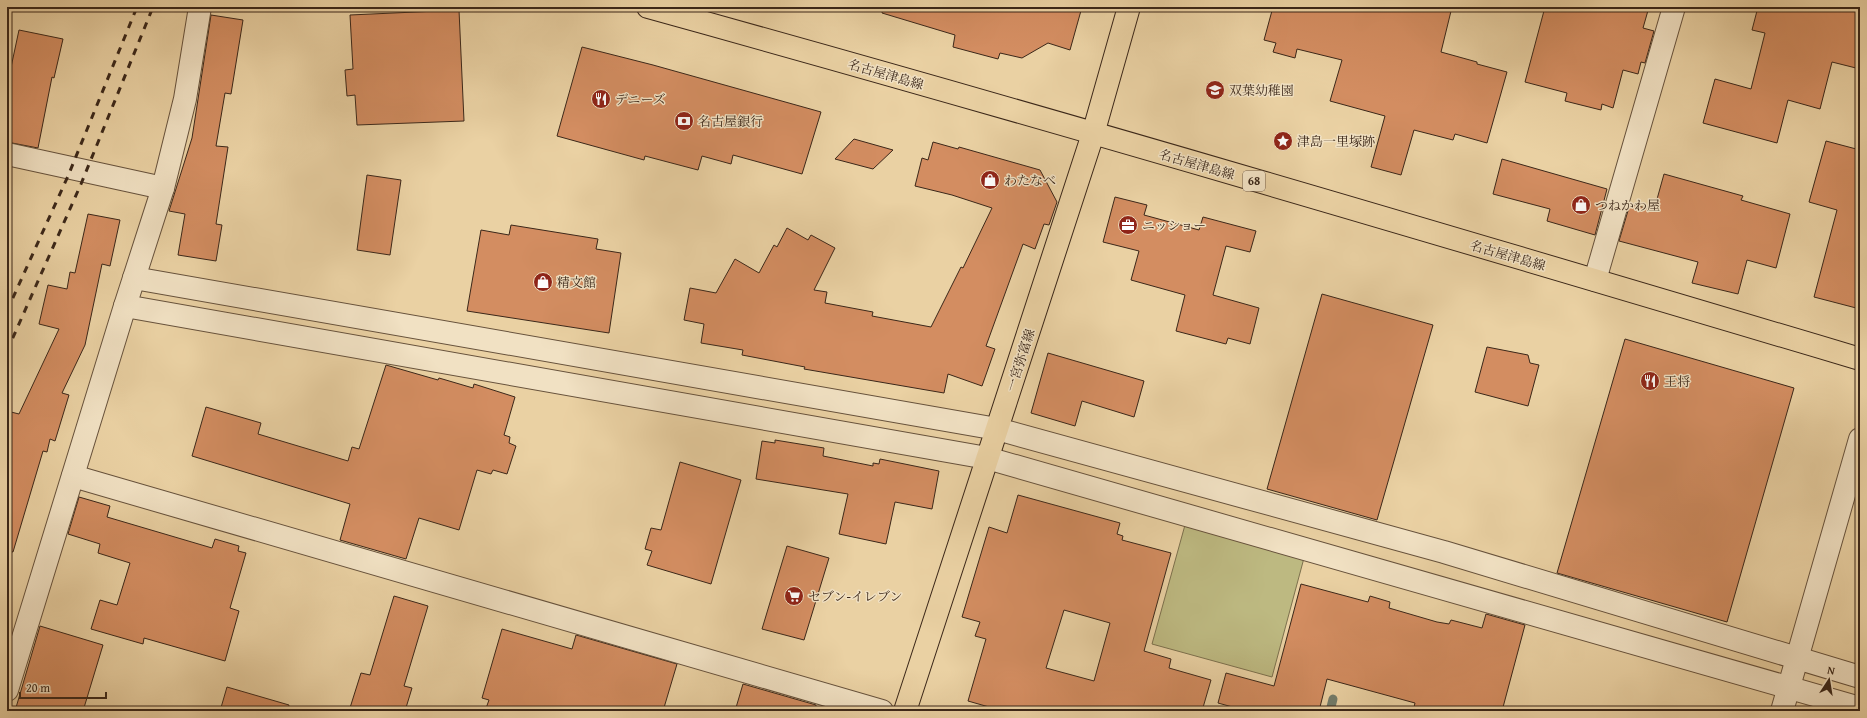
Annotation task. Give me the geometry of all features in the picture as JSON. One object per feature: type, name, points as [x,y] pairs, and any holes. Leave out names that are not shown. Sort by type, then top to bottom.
[{"type":"main road","name":"名古屋津島線","points":[[648,7],[801,49],[1595,280],[1860,359]]},
{"type":"main road","name":"一宮弥富線","points":[[905,711],[1093,134],[1129,7]]},
{"type":"street","points":[[7,690],[125,306],[163,188],[185,99],[200,7]]},
{"type":"street","points":[[1595,280],[1674,7]]},
{"type":"street","points":[[7,154],[163,188]]},
{"type":"street","points":[[134,278],[997,429],[1444,552],[1860,677]]},
{"type":"street","points":[[125,306],[987,458],[1860,708]]},
{"type":"street","points":[[1782,711],[1860,439]]},
{"type":"street","points":[[73,476],[882,711]]},
{"type":"shaded area","points":[[1185,525],[1304,558],[1272,677],[1152,644]]},
{"type":"building","points":[[883,7],[1082,7],[1070,50],[1048,43],[1022,58],[1000,53],[998,59],[953,47],[955,35],[882,13]]},
{"type":"building","points":[[1273,7],[1452,7],[1441,52],[1507,72],[1487,143],[1455,134],[1453,140],[1414,130],[1401,175],[1371,167],[1385,116],[1330,101],[1342,60],[1297,49],[1295,58],[1273,52],[1276,43],[1264,40]]},
{"type":"building","points":[[1545,7],[1649,7],[1643,28],[1654,31],[1645,63],[1641,62],[1638,74],[1623,70],[1613,108],[1602,104],[1601,110],[1565,101],[1567,93],[1525,82]]},
{"type":"building","points":[[1758,7],[1838,7],[1860,13],[1860,69],[1832,62],[1820,109],[1788,100],[1777,143],[1703,123],[1715,79],[1751,89],[1765,33],[1752,30]]},
{"type":"building","points":[[459,10],[464,121],[357,125],[355,95],[347,96],[345,70],[353,69],[350,15]]},
{"type":"building","points":[[211,15],[243,20],[231,94],[225,93],[216,146],[228,147],[216,224],[222,225],[216,261],[178,255],[185,214],[169,211],[192,138]]},
{"type":"building","points":[[19,30],[63,39],[54,78],[52,77],[38,148],[7,142],[7,86]]},
{"type":"building","points":[[582,47],[653,65],[821,112],[802,174],[733,155],[731,164],[702,156],[698,170],[645,156],[644,160],[557,136]]},
{"type":"building","points":[[854,139],[893,150],[873,169],[835,159]]},
{"type":"building","points":[[1826,141],[1860,150],[1860,309],[1814,297],[1837,210],[1809,202]]},
{"type":"building","points":[[933,142],[958,149],[959,147],[1040,170],[1057,202],[1049,225],[1044,224],[1035,249],[1023,244],[986,346],[995,349],[982,386],[948,374],[944,393],[804,369],[805,367],[742,355],[743,350],[701,343],[704,324],[684,320],[690,288],[716,293],[735,259],[759,273],[774,245],[777,247],[787,228],[808,240],[811,235],[835,248],[814,290],[827,292],[825,303],[873,312],[872,316],[931,327],[961,267],[963,268],[992,208],[952,195],[915,186],[922,158],[928,160]]},
{"type":"building","points":[[1502,159],[1607,189],[1595,235],[1547,221],[1550,209],[1493,194]]},
{"type":"building","points":[[1664,174],[1743,196],[1741,200],[1790,214],[1776,268],[1747,260],[1738,294],[1692,283],[1698,262],[1619,241],[1630,204],[1654,210]]},
{"type":"building","points":[[367,175],[401,180],[390,255],[357,250]]},
{"type":"building","points":[[1115,197],[1147,205],[1144,215],[1199,230],[1203,217],[1256,231],[1250,252],[1226,246],[1213,295],[1259,308],[1250,344],[1228,338],[1226,344],[1176,331],[1185,295],[1131,280],[1139,251],[1103,242]]},
{"type":"building","points":[[88,214],[120,220],[110,266],[102,264],[85,345],[62,393],[69,395],[55,441],[50,439],[47,452],[43,451],[13,552],[7,551],[7,411],[19,414],[59,329],[39,324],[48,285],[67,289],[70,272],[75,273]]},
{"type":"building","points":[[511,225],[598,239],[596,249],[621,253],[609,333],[467,311],[481,230],[509,235]]},
{"type":"building","points":[[1322,294],[1433,325],[1377,520],[1267,489]]},
{"type":"building","points":[[1625,339],[1794,388],[1727,622],[1557,573]]},
{"type":"building","points":[[1487,347],[1528,355],[1530,363],[1539,365],[1528,406],[1475,392]]},
{"type":"building","points":[[1048,353],[1144,381],[1134,417],[1082,401],[1075,426],[1031,413]]},
{"type":"building","points":[[386,365],[438,380],[439,378],[473,388],[474,384],[515,397],[504,435],[510,437],[509,443],[516,446],[507,474],[493,470],[491,474],[477,470],[459,530],[419,518],[406,559],[340,540],[350,504],[192,456],[206,407],[261,423],[258,434],[348,461],[352,447],[359,449]]},
{"type":"building","points":[[775,440],[824,448],[823,456],[873,466],[873,463],[879,464],[880,459],[939,471],[932,509],[895,502],[886,544],[839,534],[848,494],[756,479],[762,441],[775,443]]},
{"type":"building","points":[[680,462],[741,480],[711,584],[647,565],[652,551],[645,549],[651,528],[661,530]]},
{"type":"building","points":[[1018,495],[1120,523],[1117,534],[1123,536],[1122,540],[1171,553],[1144,651],[1171,659],[1169,668],[1211,680],[1202,711],[1003,711],[968,701],[986,639],[975,636],[980,622],[962,617],[989,527],[1007,533]],"holes":[[[1064,610],[1110,623],[1094,681],[1046,668]]]},
{"type":"building","points":[[79,497],[110,506],[107,517],[212,548],[215,539],[239,546],[238,551],[246,553],[230,608],[239,611],[225,661],[144,638],[143,644],[91,629],[100,600],[117,605],[130,563],[98,553],[100,544],[68,534]]},
{"type":"building","points":[[787,546],[829,558],[804,640],[762,629]]},
{"type":"building","points":[[1301,584],[1368,602],[1370,596],[1390,602],[1389,608],[1437,622],[1449,624],[1451,620],[1482,628],[1486,614],[1525,625],[1502,711],[1427,711],[1414,707],[1415,703],[1327,679],[1319,711],[1247,711],[1218,703],[1226,673],[1274,686]]},
{"type":"building","points":[[394,596],[428,606],[404,686],[412,688],[405,711],[349,711],[361,673],[370,675]]},
{"type":"building","points":[[40,626],[103,645],[83,711],[15,711]]},
{"type":"building","points":[[502,629],[572,649],[576,635],[677,664],[663,711],[485,711],[489,700],[482,698]]},
{"type":"building","points":[[743,684],[816,705],[816,711],[735,711]]},
{"type":"building","points":[[227,687],[289,705],[288,711],[220,711]]},
{"type":"waterway","points":[[1330,711],[1333,699]]},
{"type":"railway","points":[[7,311],[68,176],[137,7]]},
{"type":"railway","points":[[7,351],[81,184],[153,7]]},
{"type":"place","name":"双葉幼稚園","points":[[1215,90]]},
{"type":"place","name":"デニーズ","points":[[601,99]]},
{"type":"place","name":"名古屋銀行","points":[[684,121]]},
{"type":"place","name":"津島一里塚跡","points":[[1283,141]]},
{"type":"place","name":"わたなべ","points":[[990,180]]},
{"type":"place","name":"つねかわ屋","points":[[1581,205]]},
{"type":"place","name":"ニッショー","points":[[1128,225]]},
{"type":"place","name":"精文館","points":[[543,282]]},
{"type":"place","name":"王将","points":[[1650,381]]},
{"type":"place","name":"セブン-イレブン","points":[[794,596]]}]
